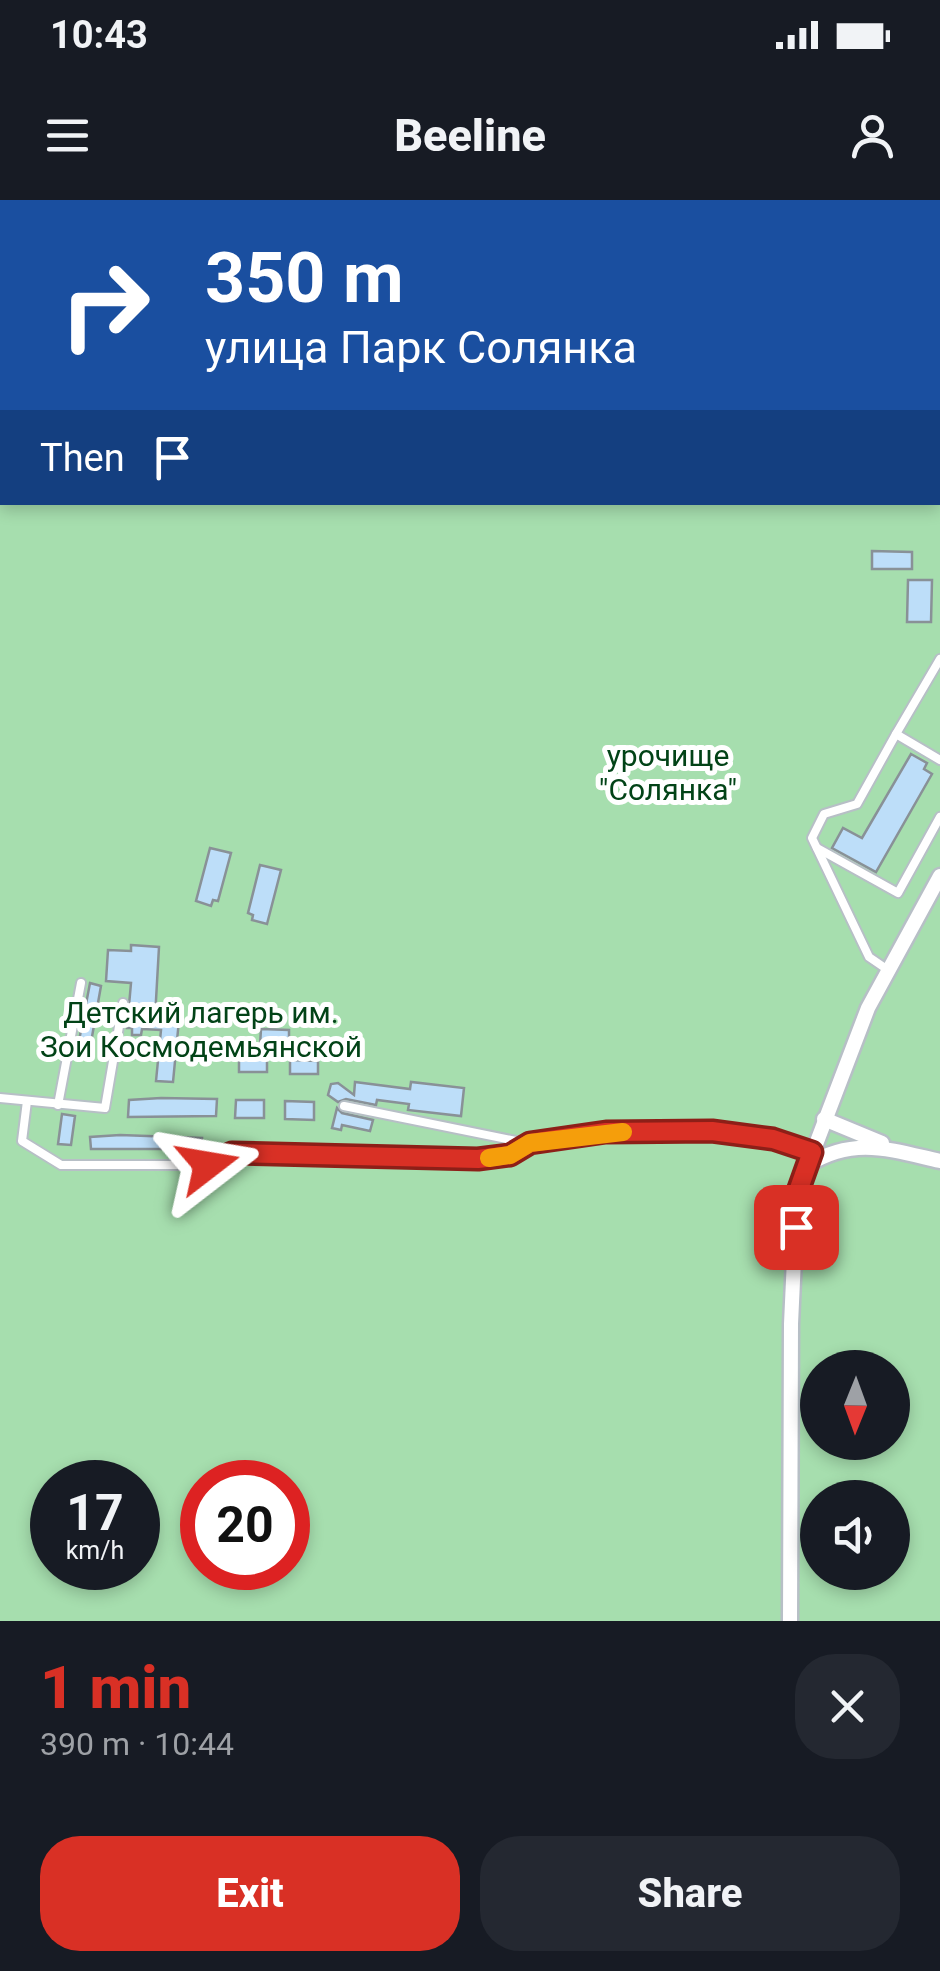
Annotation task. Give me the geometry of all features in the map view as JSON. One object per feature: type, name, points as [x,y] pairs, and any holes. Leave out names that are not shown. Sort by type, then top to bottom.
[{"type":"street","points":[[790,1621],[791,1324],[797,1194],[849,1050],[940,876]]},
{"type":"street","points":[[824,1119],[892,1147],[940,1161]]},
{"type":"street","points":[[810,1159],[846,1148],[892,1147]]},
{"type":"lane","points":[[888,970],[869,957],[812,838],[824,814],[857,804],[940,658]]},
{"type":"lane","points":[[896,734],[940,760]]},
{"type":"lane","points":[[817,848],[898,893],[940,818]]},
{"type":"lane","points":[[58,1104],[81,984]]},
{"type":"lane","points":[[0,1098],[105,1108],[124,1004]]},
{"type":"lane","points":[[27,1102],[22,1141],[61,1165],[208,1165],[232,1153],[478,1159],[510,1155],[530,1143]]},
{"type":"lane","points":[[344,1106],[512,1143],[606,1132],[712,1131],[773,1139],[810,1159]]},
{"type":"green space","name":"урочище \"Солянка\"","points":[[0,505],[940,505],[940,1621],[0,1621]]},
{"type":"building","points":[[872,551],[912,552],[912,569],[872,569]]},
{"type":"building","points":[[908,580],[932,580],[931,622],[907,622]]},
{"type":"building","points":[[911,754],[927,763],[924,769],[932,774],[876,872],[832,848],[843,828],[862,838]]},
{"type":"building","points":[[210,848],[231,853],[218,901],[213,900],[211,906],[196,901]]},
{"type":"building","points":[[260,865],[281,870],[267,924],[252,920],[253,915],[248,913]]},
{"type":"building","points":[[131,945],[159,947],[155,1018],[179,1020],[173,1082],[156,1081],[161,1030],[142,1029],[141,1035],[132,1035],[132,1028],[127,1028],[131,983],[106,981],[108,950],[131,951]]},
{"type":"building","points":[[90,983],[101,986],[90,1048],[78,1046]]},
{"type":"building","points":[[261,1029],[289,1030],[289,1047],[260,1046]]},
{"type":"building","points":[[239,1059],[267,1059],[267,1072],[239,1072]]},
{"type":"building","points":[[290,1060],[318,1061],[318,1074],[290,1074]]},
{"type":"building","points":[[355,1082],[410,1089],[411,1082],[464,1088],[461,1116],[408,1110],[409,1104],[377,1100],[376,1105],[346,1099],[338,1102],[328,1095],[331,1084],[338,1083],[354,1095]]},
{"type":"building","points":[[217,1099],[216,1116],[128,1117],[129,1100]]},
{"type":"building","points":[[236,1100],[264,1100],[264,1118],[235,1118]]},
{"type":"building","points":[[285,1101],[314,1102],[314,1120],[285,1119]]},
{"type":"building","points":[[337,1108],[342,1113],[373,1120],[370,1131],[342,1125],[341,1130],[332,1128]]},
{"type":"building","points":[[62,1114],[75,1116],[71,1145],[58,1144]]},
{"type":"building","points":[[90,1137],[202,1138],[201,1149],[91,1149]]},
{"type":"slow traffic","points":[[489,1158],[510,1155],[530,1143],[623,1132]]},
{"type":"route","points":[[208,1165],[232,1153],[478,1159],[510,1155],[530,1143],[606,1132],[712,1131],[773,1139],[812,1152],[797,1194],[796,1227]]},
{"type":"park label","name":"Детский лагерь им. Зои Космодемьянской","points":[[201,1030]]}]
